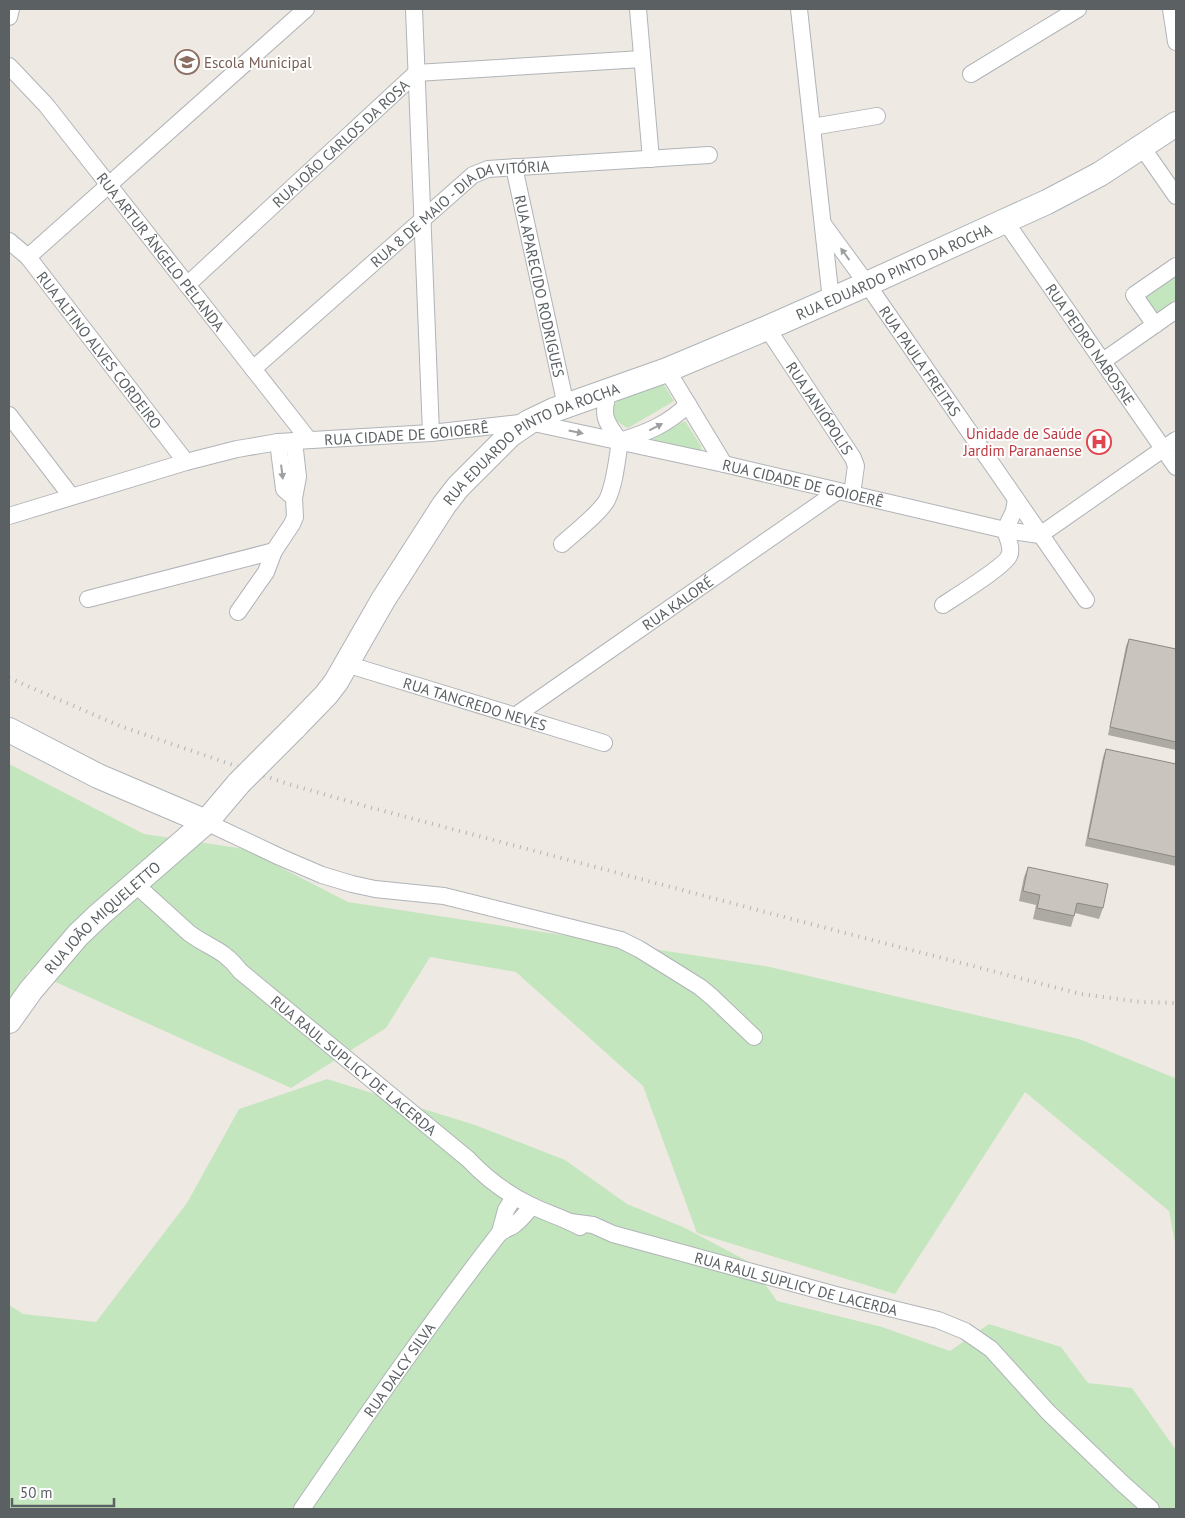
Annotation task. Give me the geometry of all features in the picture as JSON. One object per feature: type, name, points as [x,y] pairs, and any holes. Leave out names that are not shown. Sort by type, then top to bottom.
[{"type":"main road","name":"RUA EDUARDO PINTO DA ROCHA","points":[[206,822],[239,783],[326,696],[383,600],[444,505],[475,469],[510,435],[529,422],[566,406],[667,370],[767,328],[1005,221],[1100,174],[1176,124]]},
{"type":"main road","points":[[9,730],[98,776],[206,822]]},
{"type":"main road","name":"RUA JOÃO MIQUELETTO","points":[[9,1021],[78,934],[206,822]]},
{"type":"street","points":[[9,16],[11,9]]},
{"type":"street","points":[[414,9],[431,433]]},
{"type":"street","points":[[638,9],[650,159]]},
{"type":"street","name":"RUA PAULA FREITAS","points":[[799,9],[831,300]]},
{"type":"street","points":[[971,74],[1078,9]]},
{"type":"street","points":[[1171,9],[1176,42]]},
{"type":"street","points":[[28,257],[297,12]]},
{"type":"street","name":"RUA JOÃO CARLOS DA ROSA","points":[[187,285],[416,73],[642,59]]},
{"type":"street","name":"RUA ARTUR ÂNGELO PELANDA","points":[[9,66],[46,105],[253,369],[293,441]]},
{"type":"street","points":[[812,127],[877,116]]},
{"type":"street","points":[[1142,147],[1176,196]]},
{"type":"street","name":"RUA 8 DE MAIO - DIA DA VITÓRIA","points":[[253,369],[473,175],[488,169],[709,155]]},
{"type":"street","name":"RUA APARECIDO RODRIGUES","points":[[514,167],[566,406]]},
{"type":"street","name":"RUA PEDRO NABOSNE","points":[[1005,221],[1103,361],[1170,445],[1176,467]]},
{"type":"street","name":"RUA PAULA FREITAS","points":[[823,224],[867,284],[1086,600]]},
{"type":"street","name":"RUA ALTINO ALVES CORDEIRO","points":[[9,241],[28,257],[186,462]]},
{"type":"street","points":[[1155,325],[1134,295],[1176,266]]},
{"type":"street","points":[[1103,361],[1176,310]]},
{"type":"street","name":"RUA JANIÓPOLIS","points":[[767,328],[853,458],[856,466],[845,492]]},
{"type":"street","points":[[667,370],[724,464]]},
{"type":"street","points":[[562,544],[599,510],[606,501],[610,490],[620,442],[609,427],[604,415],[604,404],[609,391]]},
{"type":"street","points":[[620,442],[658,427],[688,404]]},
{"type":"street","points":[[9,415],[71,496]]},
{"type":"street","name":"RUA CIDADE DE GOIOERÊ","points":[[9,516],[186,462],[237,449],[293,441],[431,433],[529,422],[724,464],[1005,530],[1040,535]]},
{"type":"street","points":[[238,612],[266,572],[274,551],[295,517],[294,498],[284,489],[293,441]]},
{"type":"street","points":[[1040,535],[1170,445]]},
{"type":"street","name":"RUA KALORÉ","points":[[515,716],[845,492]]},
{"type":"street","points":[[943,605],[1005,562],[1010,556],[1010,548],[1005,530],[1011,519],[1016,499]]},
{"type":"street","points":[[88,599],[274,551]]},
{"type":"street","name":"RUA TANCREDO NEVES","points":[[346,664],[604,743]]},
{"type":"street","points":[[206,822],[322,875],[352,884],[444,896],[620,940],[639,949],[700,988],[754,1037]]},
{"type":"street","name":"RUA RAUL SUPLICY DE LACERDA","points":[[135,884],[168,913],[193,926],[226,964],[240,970],[468,1160],[481,1164],[490,1170],[508,1192],[532,1206],[570,1222],[593,1225],[613,1234],[836,1295],[938,1320],[965,1331],[978,1339],[990,1362],[999,1370],[1018,1380],[1104,1466],[1151,1509]]},
{"type":"street","name":"RUA DALCY SILVA","points":[[302,1509],[411,1350],[500,1232],[506,1210],[508,1192]]},
{"type":"street","name":"RUA DALCY SILVA","points":[[500,1232],[514,1225],[532,1206]]},
{"type":"green space","points":[[1176,273],[1176,303],[1154,318],[1141,298]]},
{"type":"green space","points":[[648,384],[664,385],[674,401],[628,428],[617,421],[612,414],[612,408],[623,397]]},
{"type":"green space","points":[[685,421],[701,446],[701,452],[648,442]]},
{"type":"green space","points":[[9,764],[144,834],[245,849],[348,902],[770,967],[1079,1039],[1175,1078],[1176,1248],[1169,1211],[1025,1092],[895,1294],[697,1233],[643,1086],[516,972],[430,957],[386,1028],[291,1088],[29,970],[9,1003]]},
{"type":"green space","points":[[327,1079],[475,1125],[565,1160],[627,1204],[685,1228],[749,1262],[777,1301],[882,1327],[950,1351],[989,1324],[1061,1347],[1088,1383],[1132,1388],[1176,1450],[1176,1509],[9,1509],[9,1305],[23,1314],[96,1322],[187,1203],[239,1109]]},
{"type":"building","points":[[1129,639],[1176,649],[1176,742],[1110,727]]},
{"type":"building","points":[[1106,749],[1176,764],[1176,857],[1088,838]]},
{"type":"building","points":[[1028,867],[1108,884],[1103,908],[1077,903],[1074,916],[1037,908],[1040,895],[1023,891]]},
{"type":"railway","points":[[9,678],[120,726],[285,783],[365,806],[1081,994],[1141,1002],[1176,1003]]},
{"type":"place","name":"Escola Municipal","points":[[187,62]]},
{"type":"place","name":"Unidade de Saúde Jardim Paranaense","points":[[1099,442]]}]
